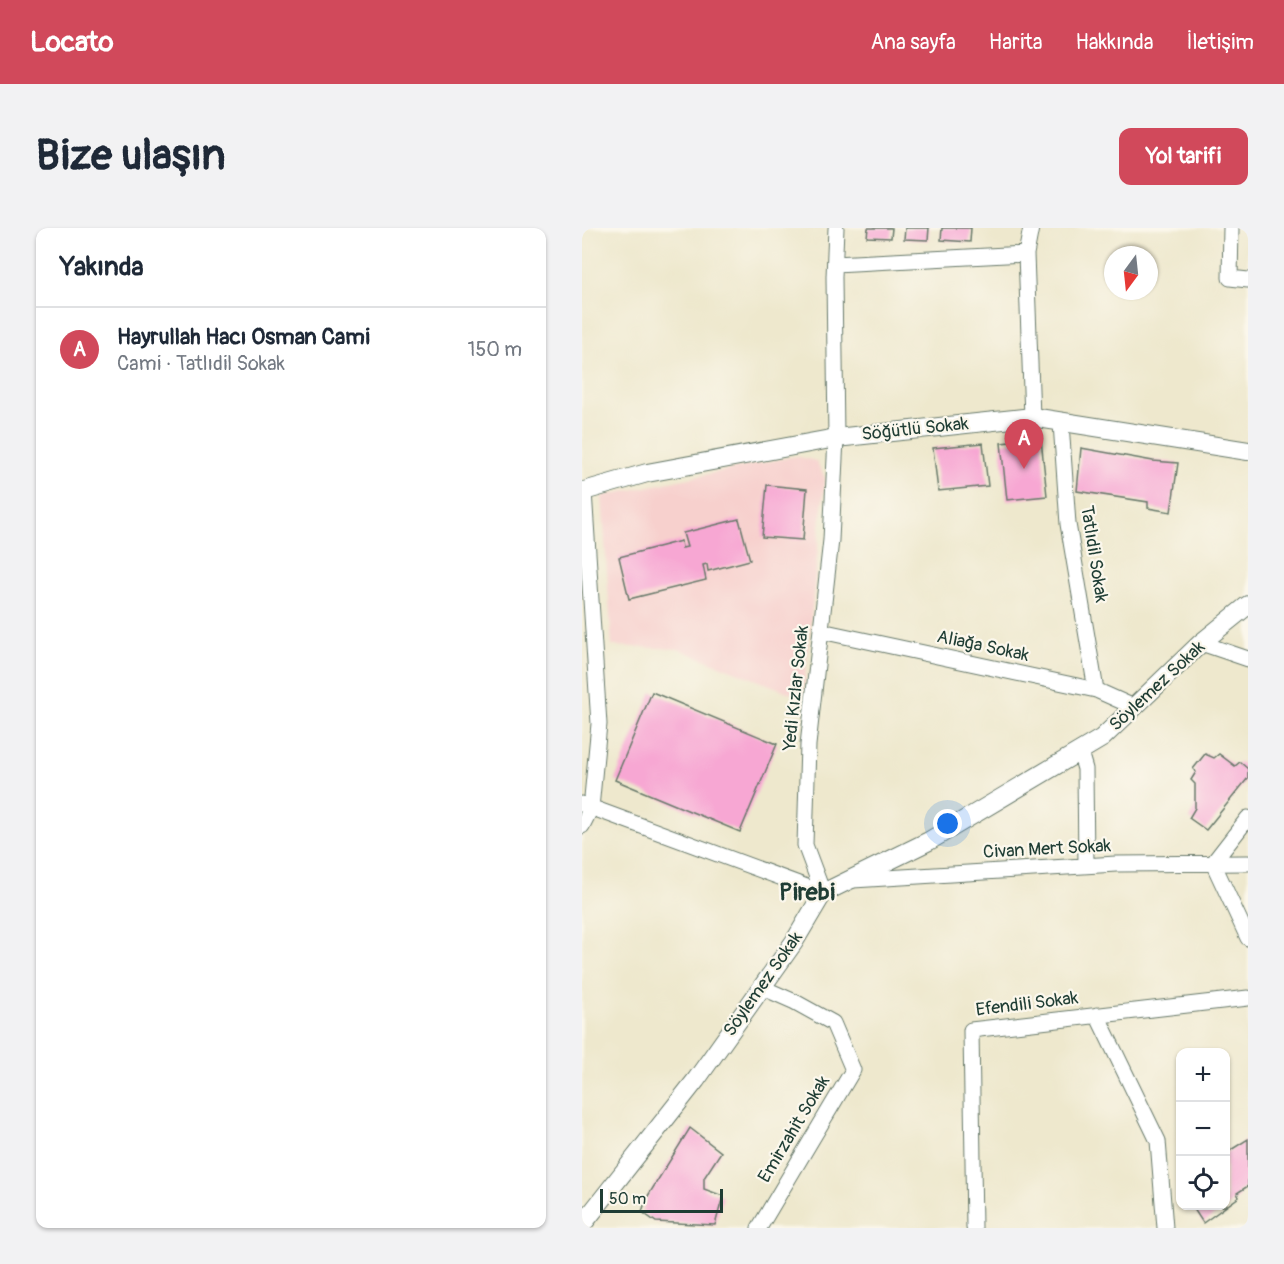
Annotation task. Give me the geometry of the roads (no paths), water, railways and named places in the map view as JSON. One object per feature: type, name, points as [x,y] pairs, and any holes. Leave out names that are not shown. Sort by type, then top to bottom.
[{"type":"street","name":"Yedi Kızlar Sokak","points":[[823,893],[805,845],[808,745],[831,540],[836,438],[836,228]]},
{"type":"street","points":[[1031,228],[1026,254],[1032,417]]},
{"type":"street","points":[[1231,228],[1230,278],[1248,280]]},
{"type":"street","points":[[835,264],[1026,254]]},
{"type":"street","name":"Söğütlü Sokak","points":[[583,491],[647,473],[836,438],[1032,417],[1248,452]]},
{"type":"street","name":"Tatlıdil Sokak","points":[[1061,423],[1068,524],[1096,690]]},
{"type":"street","points":[[582,826],[599,724],[588,632],[583,491]]},
{"type":"street","name":"Söylemez Sokak","points":[[582,1225],[696,1080],[794,942],[823,893],[929,841],[1102,738],[1201,643],[1248,605]]},
{"type":"street","name":"Aliağa Sokak","points":[[821,631],[1096,690],[1134,707]]},
{"type":"street","points":[[1201,643],[1248,659]]},
{"type":"street","points":[[1080,752],[1084,769],[1086,866]]},
{"type":"street","points":[[586,806],[823,893]]},
{"type":"street","points":[[1248,818],[1213,863],[1248,938]]},
{"type":"street","name":"Civan Mert Sokak","points":[[849,880],[1086,866],[1248,863]]},
{"type":"street","name":"Emirzahit Sokak","points":[[759,1228],[853,1070],[833,1023],[762,987]]},
{"type":"street","name":"Efendili Sokak","points":[[974,1228],[971,1030],[1248,998]]},
{"type":"street","points":[[1097,1015],[1158,1141],[1165,1228]]},
{"type":"place","name":"Hayrullah Hacı Osman Cami","points":[[1024,469]]},
{"type":"district","name":"Pirebi","points":[[807,892]]}]
